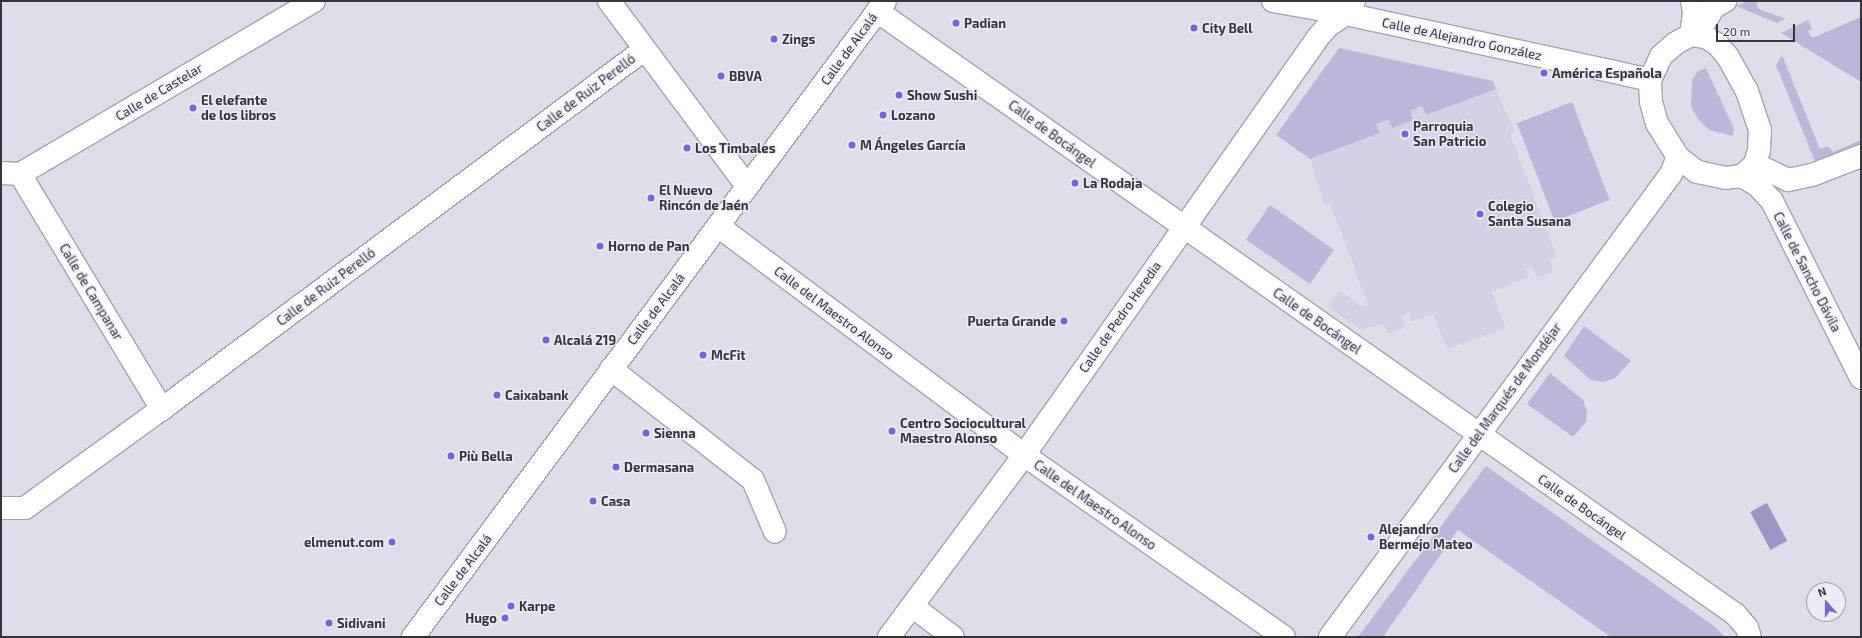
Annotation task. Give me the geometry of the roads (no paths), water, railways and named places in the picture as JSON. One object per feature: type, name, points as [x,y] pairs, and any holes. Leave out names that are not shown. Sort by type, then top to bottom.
[{"type":"street","name":"Calle de Castelar","points":[[10,174],[314,1]]},
{"type":"street","points":[[609,1],[747,186]]},
{"type":"street","name":"Calle de Alejandro González","points":[[1273,1],[1350,7],[1650,80]]},
{"type":"street","points":[[1692,1],[1694,12],[1694,35]]},
{"type":"street","points":[[1725,1],[1714,7],[1694,35],[1676,43],[1661,56],[1650,80],[1656,124],[1678,157],[1697,172],[1726,178],[1748,170],[1788,180],[1812,175],[1861,156]]},
{"type":"street","name":"Calle de Alcalá","points":[[413,637],[881,6]]},
{"type":"street","name":"Calle de Bocángel","points":[[881,6],[1183,228],[1734,614],[1747,628],[1750,637]]},
{"type":"street","name":"Calle de Pedro Heredia","points":[[889,637],[1024,455],[1319,36],[1350,7]]},
{"type":"street","points":[[1694,35],[1706,37],[1718,45],[1728,56],[1747,91],[1760,130],[1759,150],[1748,170]]},
{"type":"street","name":"Calle de Ruiz Perelló","points":[[1,508],[25,508],[162,409],[645,49]]},
{"type":"street","name":"Calle del Marqués de Mondéjar","points":[[1330,637],[1477,434],[1671,174],[1678,157]]},
{"type":"street","name":"Calle de Sancho Dávila","points":[[1748,170],[1757,185],[1772,201],[1861,378]]},
{"type":"street","name":"Calle de Campanar","points":[[10,174],[162,409]]},
{"type":"street","name":"Calle del Maestro Alonso","points":[[718,226],[1024,455],[1284,637]]},
{"type":"street","points":[[611,369],[753,480],[775,532]]},
{"type":"street","points":[[912,606],[953,637]]},
{"type":"place","name":"Padian","points":[[956,23]]},
{"type":"place","name":"City Bell","points":[[1194,28]]},
{"type":"place","name":"Zings","points":[[774,39]]},
{"type":"place","name":"América Española","points":[[1544,73]]},
{"type":"place","name":"BBVA","points":[[721,76]]},
{"type":"place","name":"Show Sushi","points":[[899,95]]},
{"type":"place","name":"El elefante de los libros","points":[[193,108]]},
{"type":"place","name":"Lozano","points":[[883,115]]},
{"type":"place","name":"Parroquia San Patricio","points":[[1405,134]]},
{"type":"place","name":"M Ángeles García","points":[[852,145]]},
{"type":"place","name":"Los Timbales","points":[[687,148]]},
{"type":"place","name":"La Rodaja","points":[[1075,183]]},
{"type":"place","name":"El Nuevo Rincón de Jaén","points":[[651,198]]},
{"type":"place","name":"Colegio Santa Susana","points":[[1480,214]]},
{"type":"place","name":"Horno de Pan","points":[[600,246]]},
{"type":"place","name":"Puerta Grande","points":[[1064,321]]},
{"type":"place","name":"Alcalá 219","points":[[546,340]]},
{"type":"place","name":"McFit","points":[[703,355]]},
{"type":"place","name":"Caixabank","points":[[497,395]]},
{"type":"place","name":"Centro Sociocultural Maestro Alonso","points":[[892,431]]},
{"type":"place","name":"Sienna","points":[[646,433]]},
{"type":"place","name":"Più Bella","points":[[451,456]]},
{"type":"place","name":"Dermasana","points":[[616,467]]},
{"type":"place","name":"Casa","points":[[593,501]]},
{"type":"place","name":"Alejandro Bermejo Mateo","points":[[1371,537]]},
{"type":"place","name":"elmenut.com","points":[[392,542]]},
{"type":"place","name":"Karpe","points":[[511,606]]},
{"type":"place","name":"Hugo","points":[[505,618]]},
{"type":"place","name":"Sidivani","points":[[329,623]]}]
